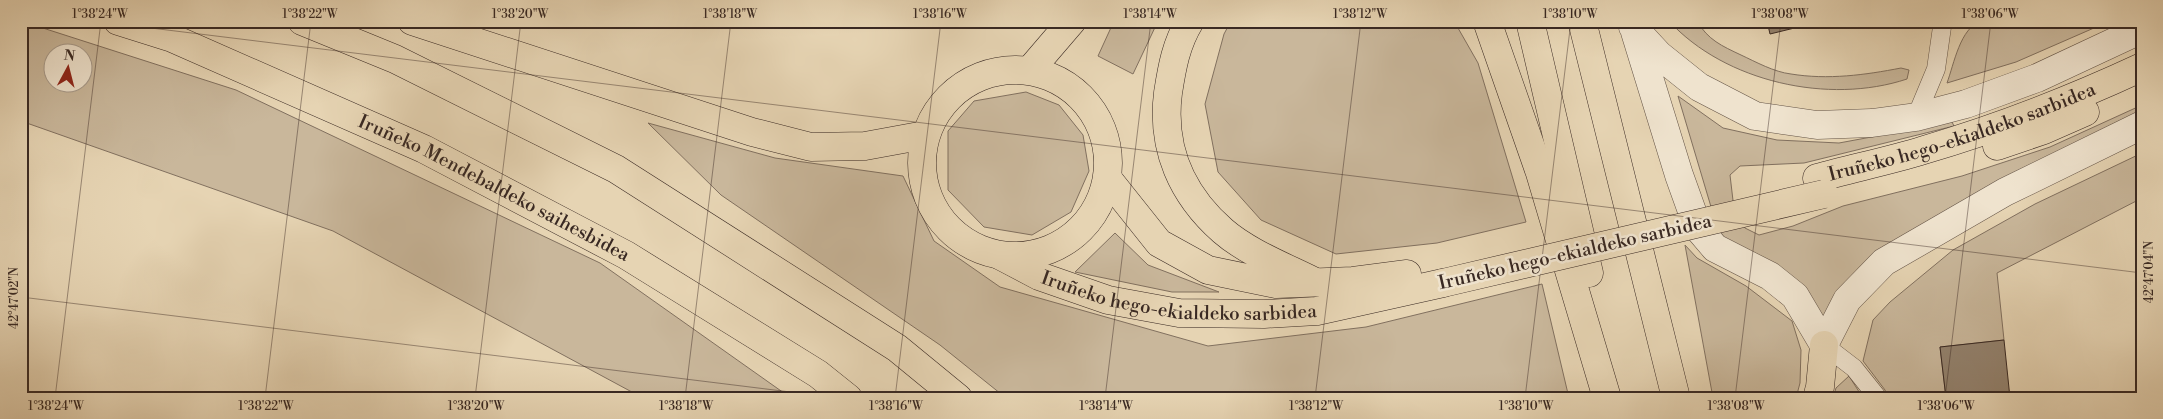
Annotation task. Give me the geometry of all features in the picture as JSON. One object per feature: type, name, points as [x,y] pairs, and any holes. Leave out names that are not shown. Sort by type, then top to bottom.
[{"type":"highway","name":"Iruñeko Mendebaldeko saihesbidea","points":[[118,21],[172,38],[424,149],[626,255],[818,374],[848,398]]},
{"type":"highway","points":[[302,21],[395,59],[616,169],[897,348],[958,398]]},
{"type":"highway","points":[[412,21],[752,132],[811,147],[865,146],[925,135]]},
{"type":"highway","points":[[1030,70],[1072,21]]},
{"type":"highway","points":[[1190,21],[1173,59],[1167,102],[1168,130],[1173,160],[1192,198],[1224,232],[1263,257],[1316,283]]},
{"type":"highway","points":[[1487,21],[1540,173],[1608,398]]},
{"type":"highway","points":[[1530,21],[1618,398]]},
{"type":"highway","points":[[1582,21],[1676,398]]},
{"type":"highway","name":"Iruñeko hego-ekialdeko sarbidea","points":[[1821,186],[2005,124],[2082,95],[2142,67]]},
{"type":"highway","points":[[1003,69],[1030,70],[1058,79],[1082,97],[1100,121],[1108,150],[1108,179],[1100,202],[1087,223],[1069,239],[1048,250],[1024,256],[1000,255],[970,245],[945,225],[928,198],[921,167],[925,135],[936,111],[954,91],[977,76],[1003,69]]},
{"type":"highway","name":"Iruñeko hego-ekialdeko sarbidea","points":[[1000,255],[1040,276],[1108,300],[1179,313],[1264,314],[1317,311],[1442,275],[1821,186],[1948,162],[2044,130],[2142,86]]},
{"type":"highway","name":"Iruñeko hego-ekialdeko sarbidea","points":[[1108,179],[1159,243],[1208,270],[1276,284],[1442,275]]},
{"type":"highway","points":[[1817,398],[1820,387],[1824,345]]},
{"type":"street","points":[[1632,24],[1659,54],[1699,87],[1755,116],[1817,125],[1872,123],[1916,117],[1966,104],[2037,78],[2142,29]]},
{"type":"street","points":[[1632,24],[1679,175],[1698,228],[1715,248],[1770,276],[1795,296],[1824,345]]},
{"type":"street","points":[[1824,345],[1847,300],[1884,262],[2005,192],[2142,126]]},
{"type":"lane","points":[[1916,117],[1936,68],[1942,27],[1941,21]]},
{"type":"lane","points":[[1824,345],[1854,368],[1878,398]]},
{"type":"shaded area","points":[[21,21],[86,42],[42,42],[42,92],[92,92],[92,44],[236,90],[600,263],[791,398],[643,398],[333,231],[21,121]]},
{"type":"shaded area","points":[[1114,21],[1158,21],[1133,74],[1098,56]]},
{"type":"shaded area","points":[[1231,21],[1454,21],[1478,63],[1526,222],[1437,243],[1336,254],[1261,220],[1218,172],[1205,104],[1224,34]]},
{"type":"shaded area","points":[[1669,21],[1697,21],[1711,38],[1722,45],[1765,66],[1785,73],[1833,77],[1860,75],[1901,68],[1909,70],[1907,79],[1877,86],[1845,89],[1812,88],[1780,83],[1748,73],[1719,59],[1692,42]]},
{"type":"shaded area","points":[[1981,21],[2020,21],[2041,27],[2071,21],[2110,21],[2016,62],[1947,83],[1963,39],[1974,25]]},
{"type":"shaded area","points":[[1026,92],[1059,105],[1083,135],[1089,171],[1071,212],[1032,235],[984,227],[948,190],[948,131],[974,101]]},
{"type":"shaded area","points":[[1678,96],[1723,128],[1777,140],[1839,143],[1952,122],[1954,126],[1804,163],[1740,166],[1730,175],[1734,209],[1745,228],[1759,235],[1793,226],[1843,206],[1962,176],[2050,147],[2142,105],[2142,111],[1907,233],[1825,320],[1720,237]]},
{"type":"shaded area","points":[[648,123],[775,158],[903,176],[934,241],[1000,287],[1208,346],[1366,327],[1542,284],[1569,398],[1006,398],[940,345],[721,195]]},
{"type":"shaded area","points":[[2142,153],[2142,198],[1997,273],[2004,340],[1940,347],[1946,398],[1888,398],[1885,390],[1863,361],[1873,320],[1890,302],[1953,250],[2035,204]]},
{"type":"shaded area","points":[[1115,233],[1148,265],[1219,292],[1172,292],[1075,272]]},
{"type":"shaded area","points":[[1685,245],[1697,258],[1746,286],[1792,321],[1801,350],[1800,383],[1796,398],[1713,398]]},
{"type":"shaded area","points":[[1849,376],[1863,398],[1833,398],[1836,388]]},
{"type":"building","points":[[1767,21],[1823,21],[1770,34]]},
{"type":"building","points":[[2004,340],[2010,398],[1946,398],[1940,347]]}]
